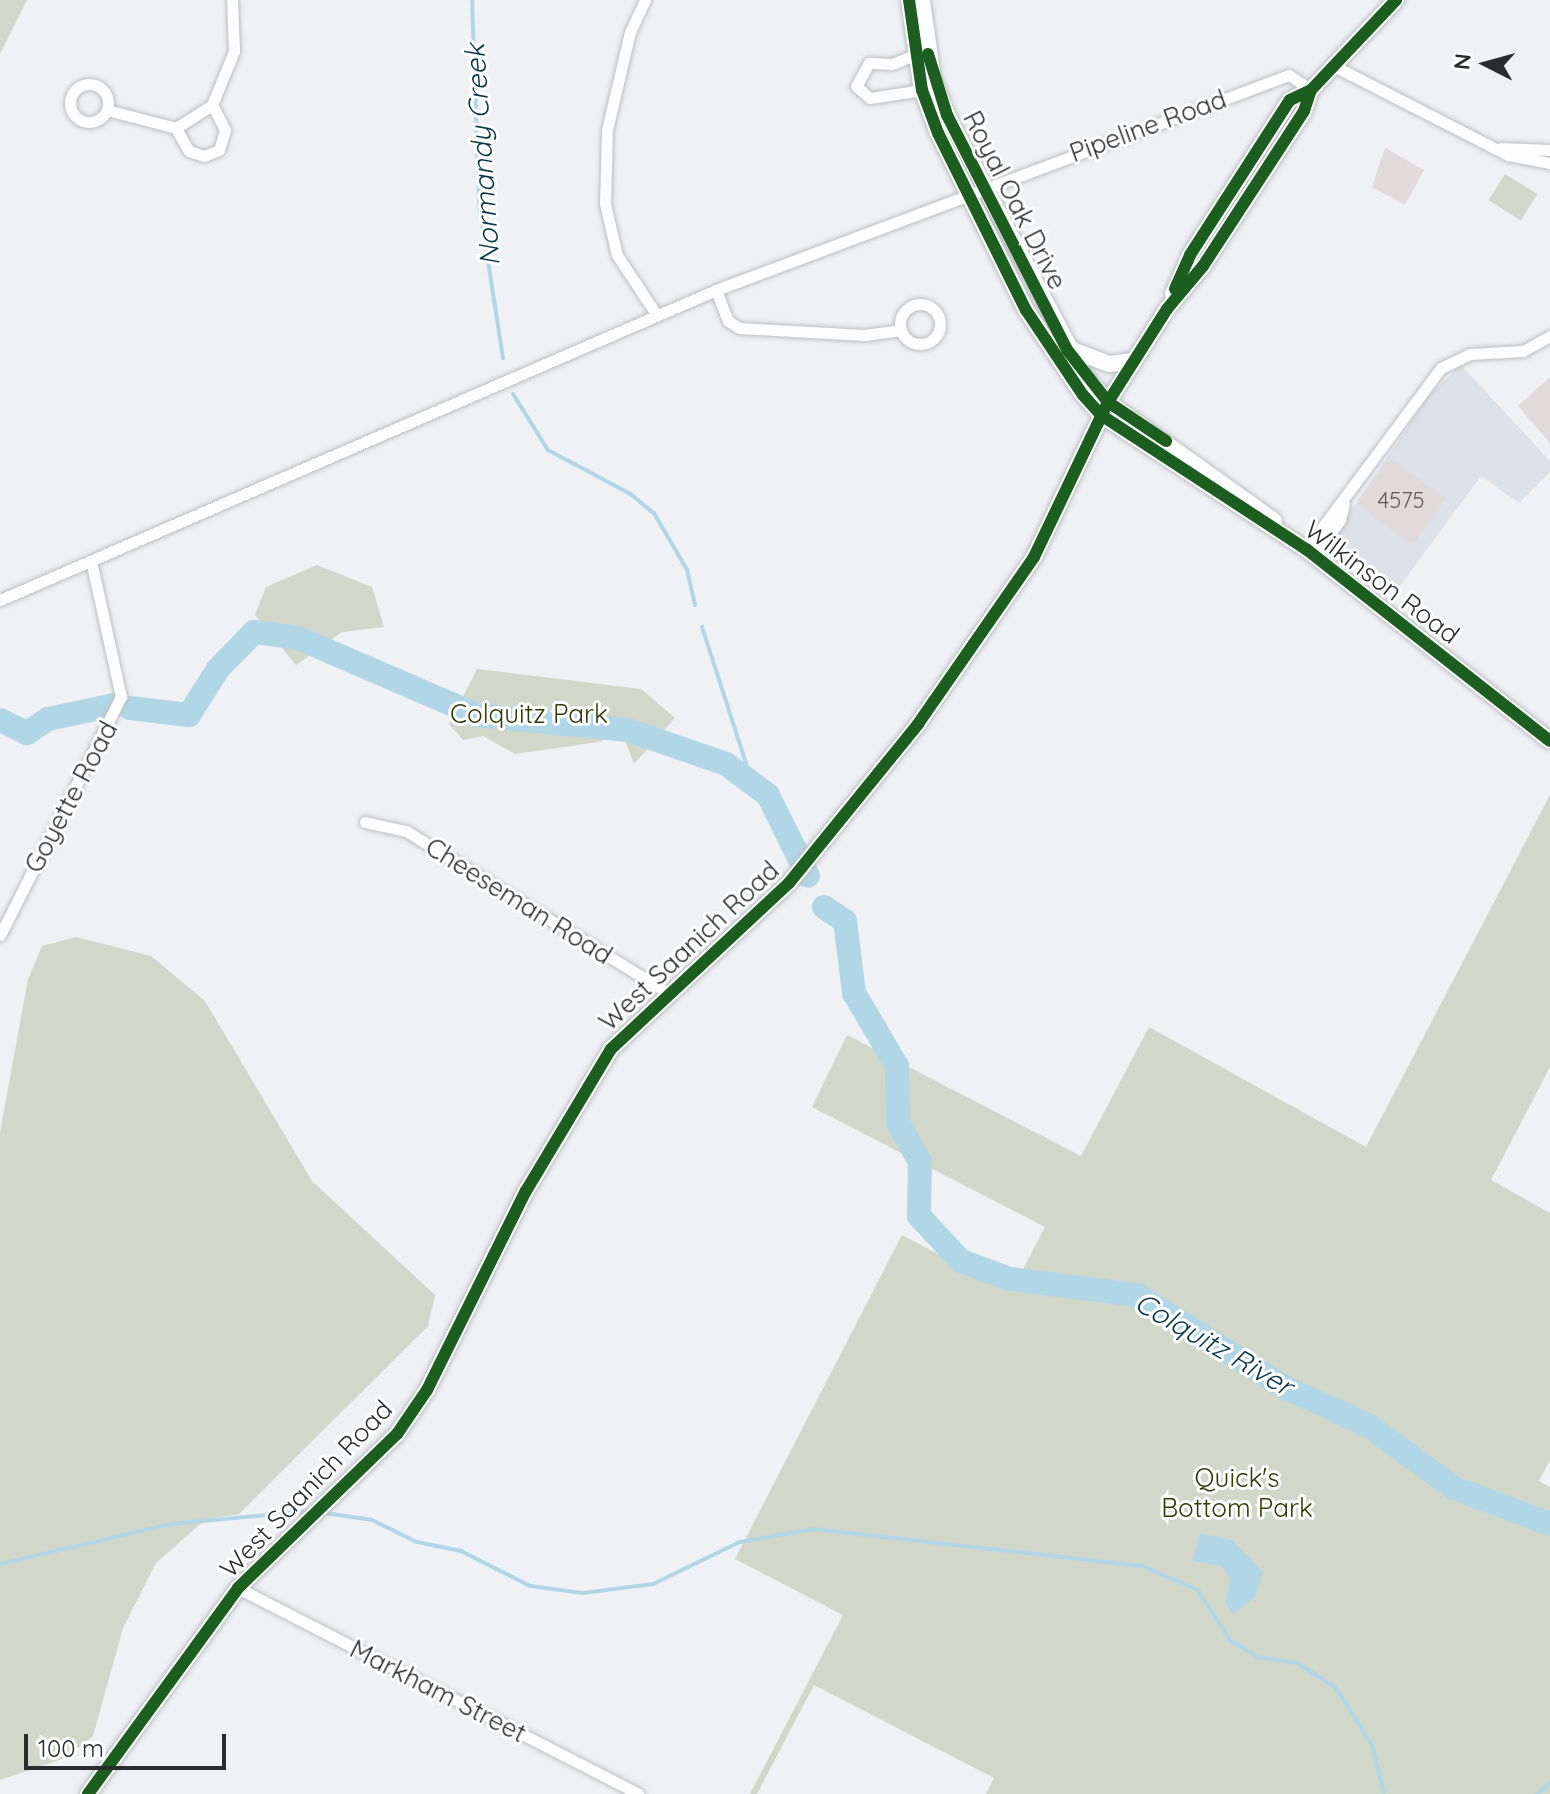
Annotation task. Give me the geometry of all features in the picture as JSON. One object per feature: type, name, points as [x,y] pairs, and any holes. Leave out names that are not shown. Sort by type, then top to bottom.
[{"type":"main road","name":"Royal Oak Drive","points":[[909,0],[922,90],[1057,362],[1104,408]]},
{"type":"main road","name":"Royal Oak Drive","points":[[922,0],[933,78],[974,192],[1104,408]]},
{"type":"main road","name":"West Saanich Road","points":[[88,1794],[238,1588],[397,1434],[427,1390],[571,1108],[611,1049],[667,992],[789,883],[903,744],[1034,557],[1104,408],[1167,309],[1190,255],[1289,102],[1311,90],[1396,0]]},
{"type":"main road","points":[[1066,347],[1109,364],[1134,361]]},
{"type":"main road","name":"Wilkinson Road","points":[[1104,408],[1305,549],[1550,741]]},
{"type":"street","points":[[176,128],[212,105],[234,51],[232,0]]},
{"type":"street","points":[[645,0],[630,32],[607,130],[605,204],[617,255],[656,314]]},
{"type":"street","points":[[915,55],[891,64],[869,63],[861,67],[856,86],[870,98],[922,90]]},
{"type":"street","points":[[1334,66],[1496,148],[1550,163]]},
{"type":"street","name":"Pipeline Road","points":[[974,192],[1289,75],[1311,90]]},
{"type":"street","points":[[107,110],[176,128],[189,151],[204,156],[219,150],[225,130],[212,105]]},
{"type":"street","points":[[1496,148],[1550,150]]},
{"type":"street","points":[[0,600],[656,314],[974,192]]},
{"type":"street","points":[[716,290],[728,321],[739,328],[865,335],[901,330]]},
{"type":"street","points":[[1305,549],[1340,520],[1345,498],[1441,368],[1470,354],[1523,351],[1550,336]]},
{"type":"street","name":"Goyette Road","points":[[0,935],[121,697],[91,561]]},
{"type":"street","name":"Cheeseman Road","points":[[365,822],[406,831],[667,992]]},
{"type":"street","name":"Markham Street","points":[[238,1588],[638,1794]]},
{"type":"shaded area","points":[[1461,365],[1550,461],[1550,472],[1519,503],[1481,476],[1397,590],[1330,541],[1429,396]]},
{"type":"green space","points":[[0,0],[27,0],[0,54]]},
{"type":"green space","points":[[1505,174],[1537,194],[1521,220],[1489,200]]},
{"type":"green space","points":[[317,565],[372,587],[384,627],[342,632],[296,665],[255,615],[266,587]]},
{"type":"green space","name":"Colquitz Park","points":[[477,669],[641,689],[675,718],[634,764],[622,732],[599,742],[515,754],[483,736],[463,740],[449,724]]},
{"type":"green space","name":"Quick's Bottom Park","points":[[1550,795],[1550,1067],[1491,1180],[1550,1213],[1550,1460],[1539,1481],[1550,1487],[1550,1794],[986,1794],[994,1778],[814,1685],[757,1794],[750,1794],[843,1615],[735,1559],[902,1235],[1011,1292],[1045,1227],[812,1107],[847,1035],[1081,1156],[1149,1027],[1366,1147]]},
{"type":"green space","points":[[76,937],[151,956],[205,1001],[312,1181],[435,1295],[428,1326],[239,1514],[206,1519],[156,1563],[123,1628],[93,1736],[65,1758],[0,1780],[0,1132],[28,979],[42,946]]},
{"type":"water","points":[[1200,1533],[1232,1540],[1263,1572],[1255,1597],[1233,1614],[1226,1603],[1230,1577],[1221,1566],[1193,1561]]},
{"type":"building","points":[[1385,148],[1424,170],[1405,205],[1372,187]]},
{"type":"building","points":[[1550,377],[1550,443],[1518,406]]},
{"type":"building","points":[[1390,458],[1446,499],[1412,545],[1356,504]]},
{"type":"waterway","name":"Normandy Creek","points":[[472,0],[479,203],[503,358]]},
{"type":"waterway","name":"Normandy Creek","points":[[513,394],[548,450],[629,493],[654,513],[687,570],[695,605]]},
{"type":"waterway","name":"Normandy Creek","points":[[702,627],[751,779]]},
{"type":"waterway","name":"Colquitz River","points":[[130,708],[189,715],[218,669],[254,632],[298,638],[477,715],[628,730],[726,764],[768,795],[808,876]]},
{"type":"waterway","name":"Colquitz River","points":[[0,720],[27,733],[48,719],[115,705]]},
{"type":"waterway","name":"Colquitz River","points":[[824,907],[845,921],[854,993],[897,1066],[898,1123],[920,1162],[919,1216],[961,1261],[1010,1279],[1137,1295],[1284,1387],[1369,1426],[1454,1488],[1550,1524]]},
{"type":"waterway","points":[[0,1564],[171,1524],[308,1511]]},
{"type":"waterway","points":[[325,1513],[372,1520],[417,1542],[461,1551],[530,1586],[583,1593],[653,1584],[740,1542],[813,1529],[1142,1566],[1198,1590],[1230,1640],[1257,1657],[1297,1663],[1335,1687],[1372,1745],[1384,1794]]},
{"type":"waterway","points":[[1537,1794],[1550,1783]]},
{"type":"cycle path","points":[[909,0],[922,90],[938,133],[1026,310],[1083,395],[1101,415],[1306,549],[1550,741]]},
{"type":"cycle path","points":[[1175,289],[1190,255],[1290,100],[1311,90],[1396,0]]},
{"type":"cycle path","points":[[928,54],[947,115],[1068,351],[1108,402],[1166,441]]},
{"type":"cycle path","points":[[88,1794],[238,1588],[397,1434],[427,1390],[526,1191],[611,1049],[789,883],[918,724],[1034,557],[1108,402],[1167,309],[1203,266],[1304,111],[1311,90]]}]
